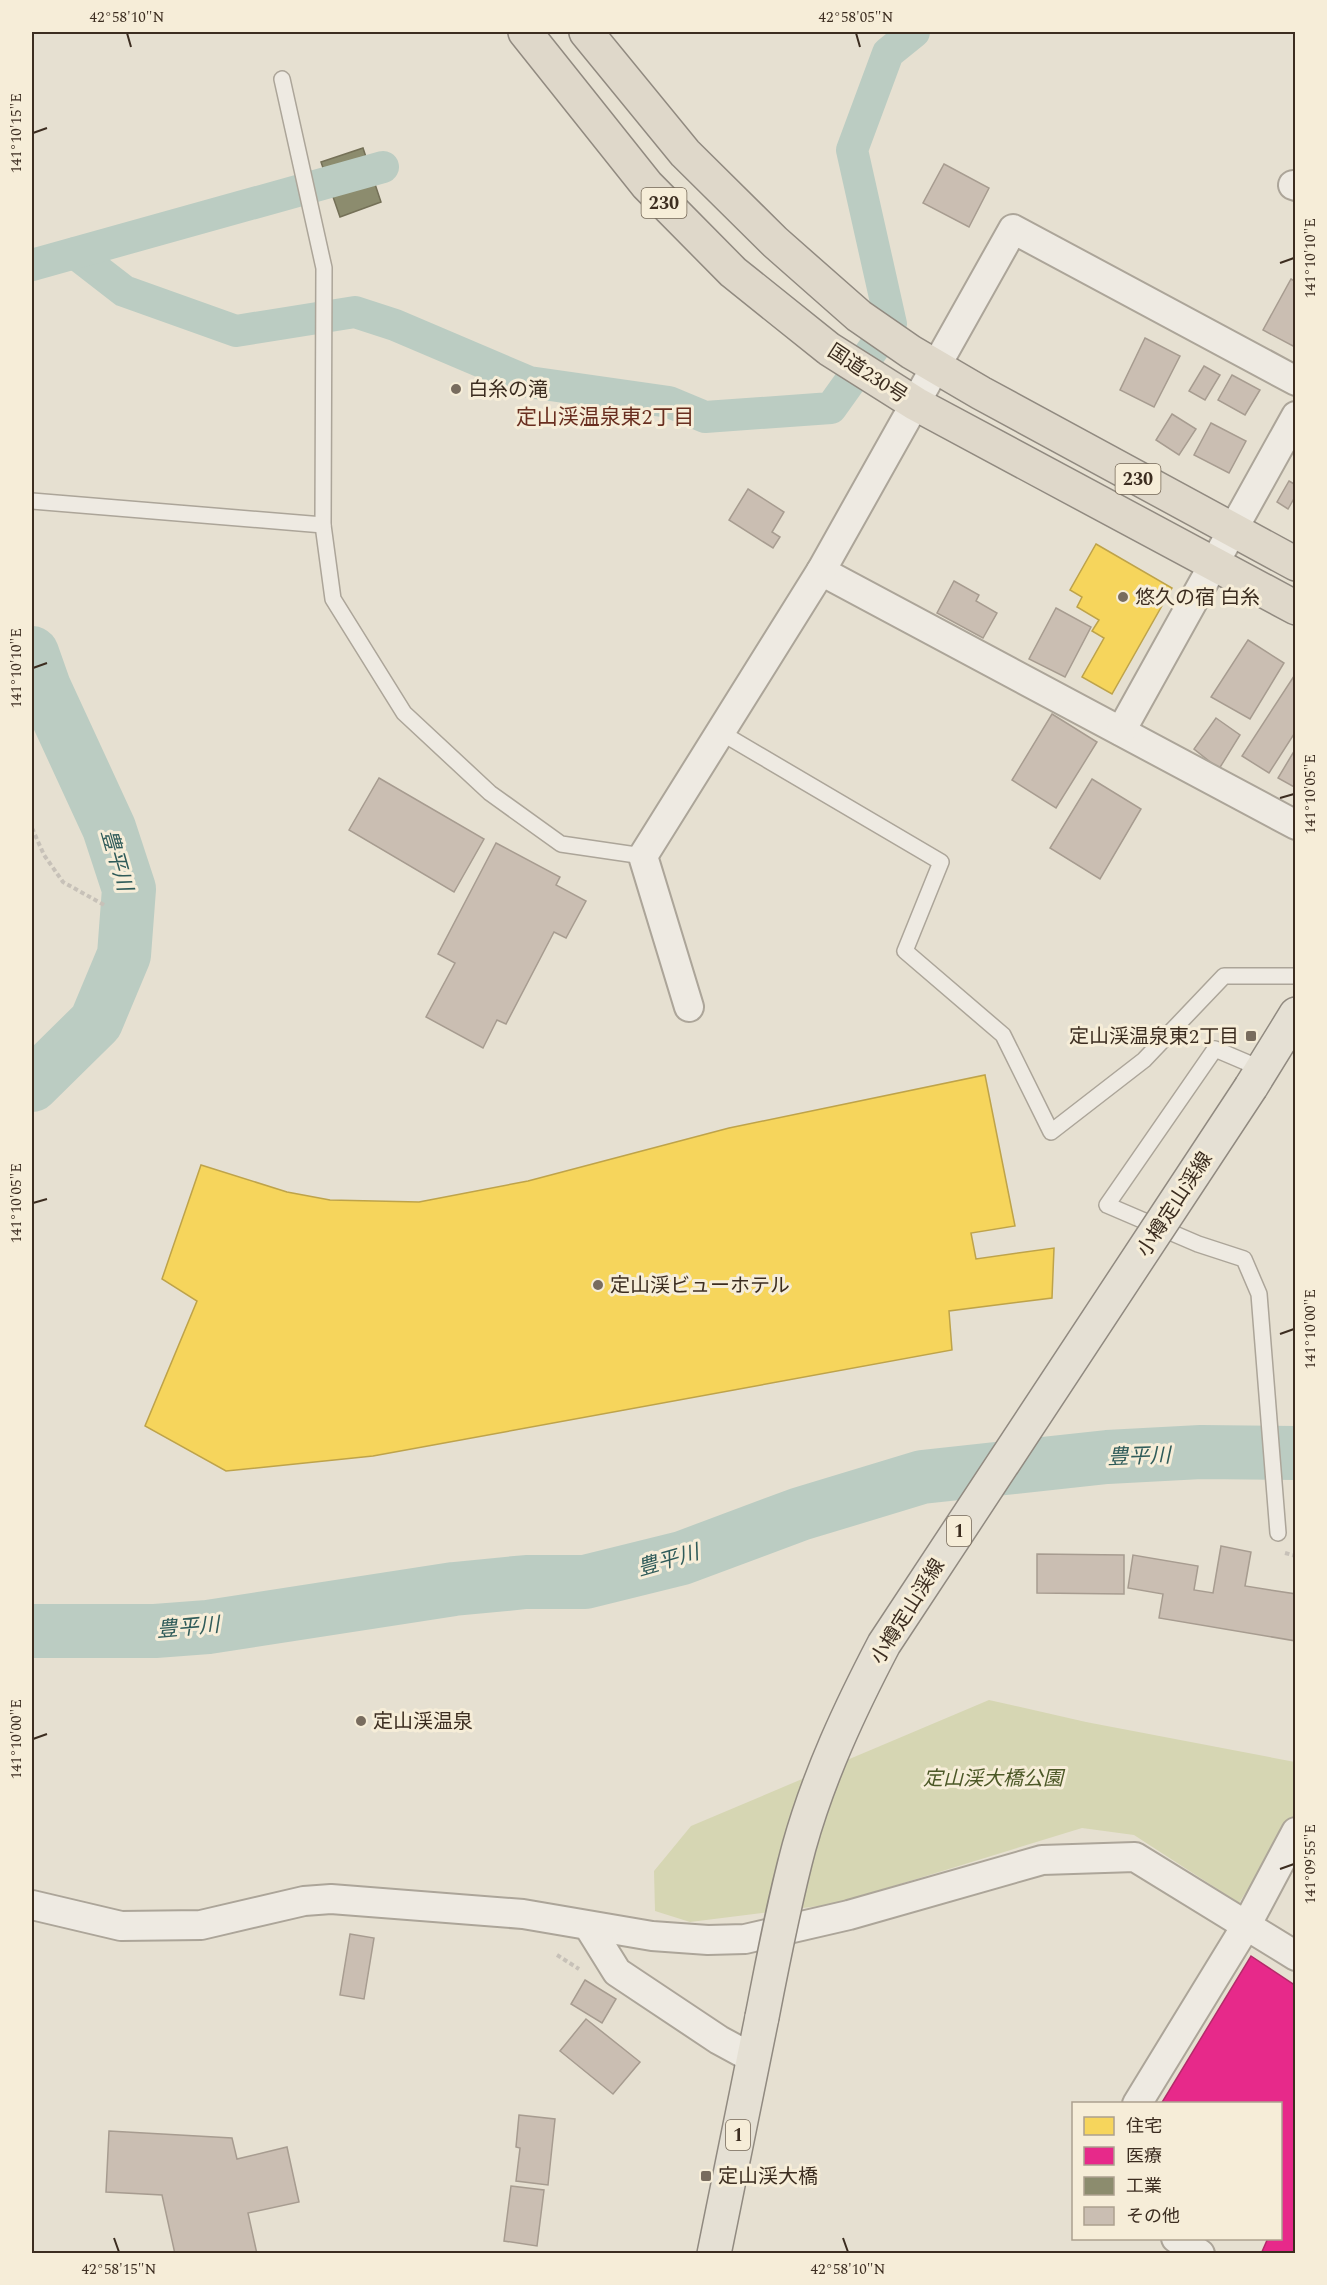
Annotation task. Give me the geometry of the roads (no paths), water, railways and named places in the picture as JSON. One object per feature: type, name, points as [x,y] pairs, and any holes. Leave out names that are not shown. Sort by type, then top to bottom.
[{"type":"highway","name":"国道230号","points":[[525,32],[647,185],[733,272],[829,349],[916,404],[1296,608]]},
{"type":"highway","name":"230","points":[[586,32],[685,153],[775,242],[859,316],[924,359],[1296,564]]},
{"type":"main road","name":"小樽定山渓線","points":[[714,2253],[800,1845],[822,1778],[858,1693],[884,1644],[1296,1014]]},
{"type":"street","points":[[689,1006],[643,856],[821,571],[916,404],[924,359],[1013,229],[1296,381]]},
{"type":"street","points":[[1121,731],[1296,416]]},
{"type":"street","points":[[821,571],[1296,825]]},
{"type":"street","points":[[1138,2102],[1246,1926],[1296,1832]]},
{"type":"street","points":[[32,1905],[121,1926],[201,1925],[304,1901],[331,1899],[523,1914],[652,1936],[745,1940],[849,1915],[1042,1860],[1135,1857],[1296,1956]]},
{"type":"street","points":[[589,1927],[617,1972],[719,2040],[754,2059]]},
{"type":"street","points":[[1179,2240],[1200,2253]]},
{"type":"lane","points":[[282,79],[324,268],[323,525],[333,599],[404,714],[490,793],[561,844],[643,856]]},
{"type":"lane","points":[[32,501],[323,525]]},
{"type":"lane","points":[[720,732],[941,862],[905,951],[1002,1035],[1051,1132],[1144,1060],[1224,976],[1296,976]]},
{"type":"lane","points":[[1256,1078],[1215,1049],[1107,1205],[1198,1244],[1244,1259],[1259,1294],[1278,1533]]},
{"type":"waterway","points":[[75,253],[124,291],[236,331],[355,312],[395,325],[529,382],[669,402],[705,417],[831,408],[891,324],[852,150],[888,53],[914,32]]},
{"type":"waterway","points":[[32,265],[383,167]]},
{"type":"waterway","name":"豊平川","points":[[32,653],[44,687],[109,828],[129,889],[124,955],[96,1022],[32,1085]]},
{"type":"waterway","name":"豊平川","points":[[32,1631],[155,1631],[208,1627],[454,1589],[526,1582],[585,1582],[682,1558],[800,1514],[922,1477],[1107,1457],[1201,1452],[1296,1453]]},
{"type":"place","name":"白糸の滝","points":[[456,389]]},
{"type":"place","name":"悠久の宿 白糸","points":[[1123,597]]},
{"type":"place","name":"定山渓温泉東2丁目","points":[[1251,1036]]},
{"type":"place","name":"定山渓ビューホテル","points":[[598,1285]]},
{"type":"place","name":"定山渓温泉","points":[[361,1721]]},
{"type":"place","name":"定山渓大橋","points":[[706,2176]]},
{"type":"district","name":"定山渓温泉東2丁目","points":[[605,417]]},
{"type":"park label","name":"定山渓大橋公園","points":[[993,1778]]}]
